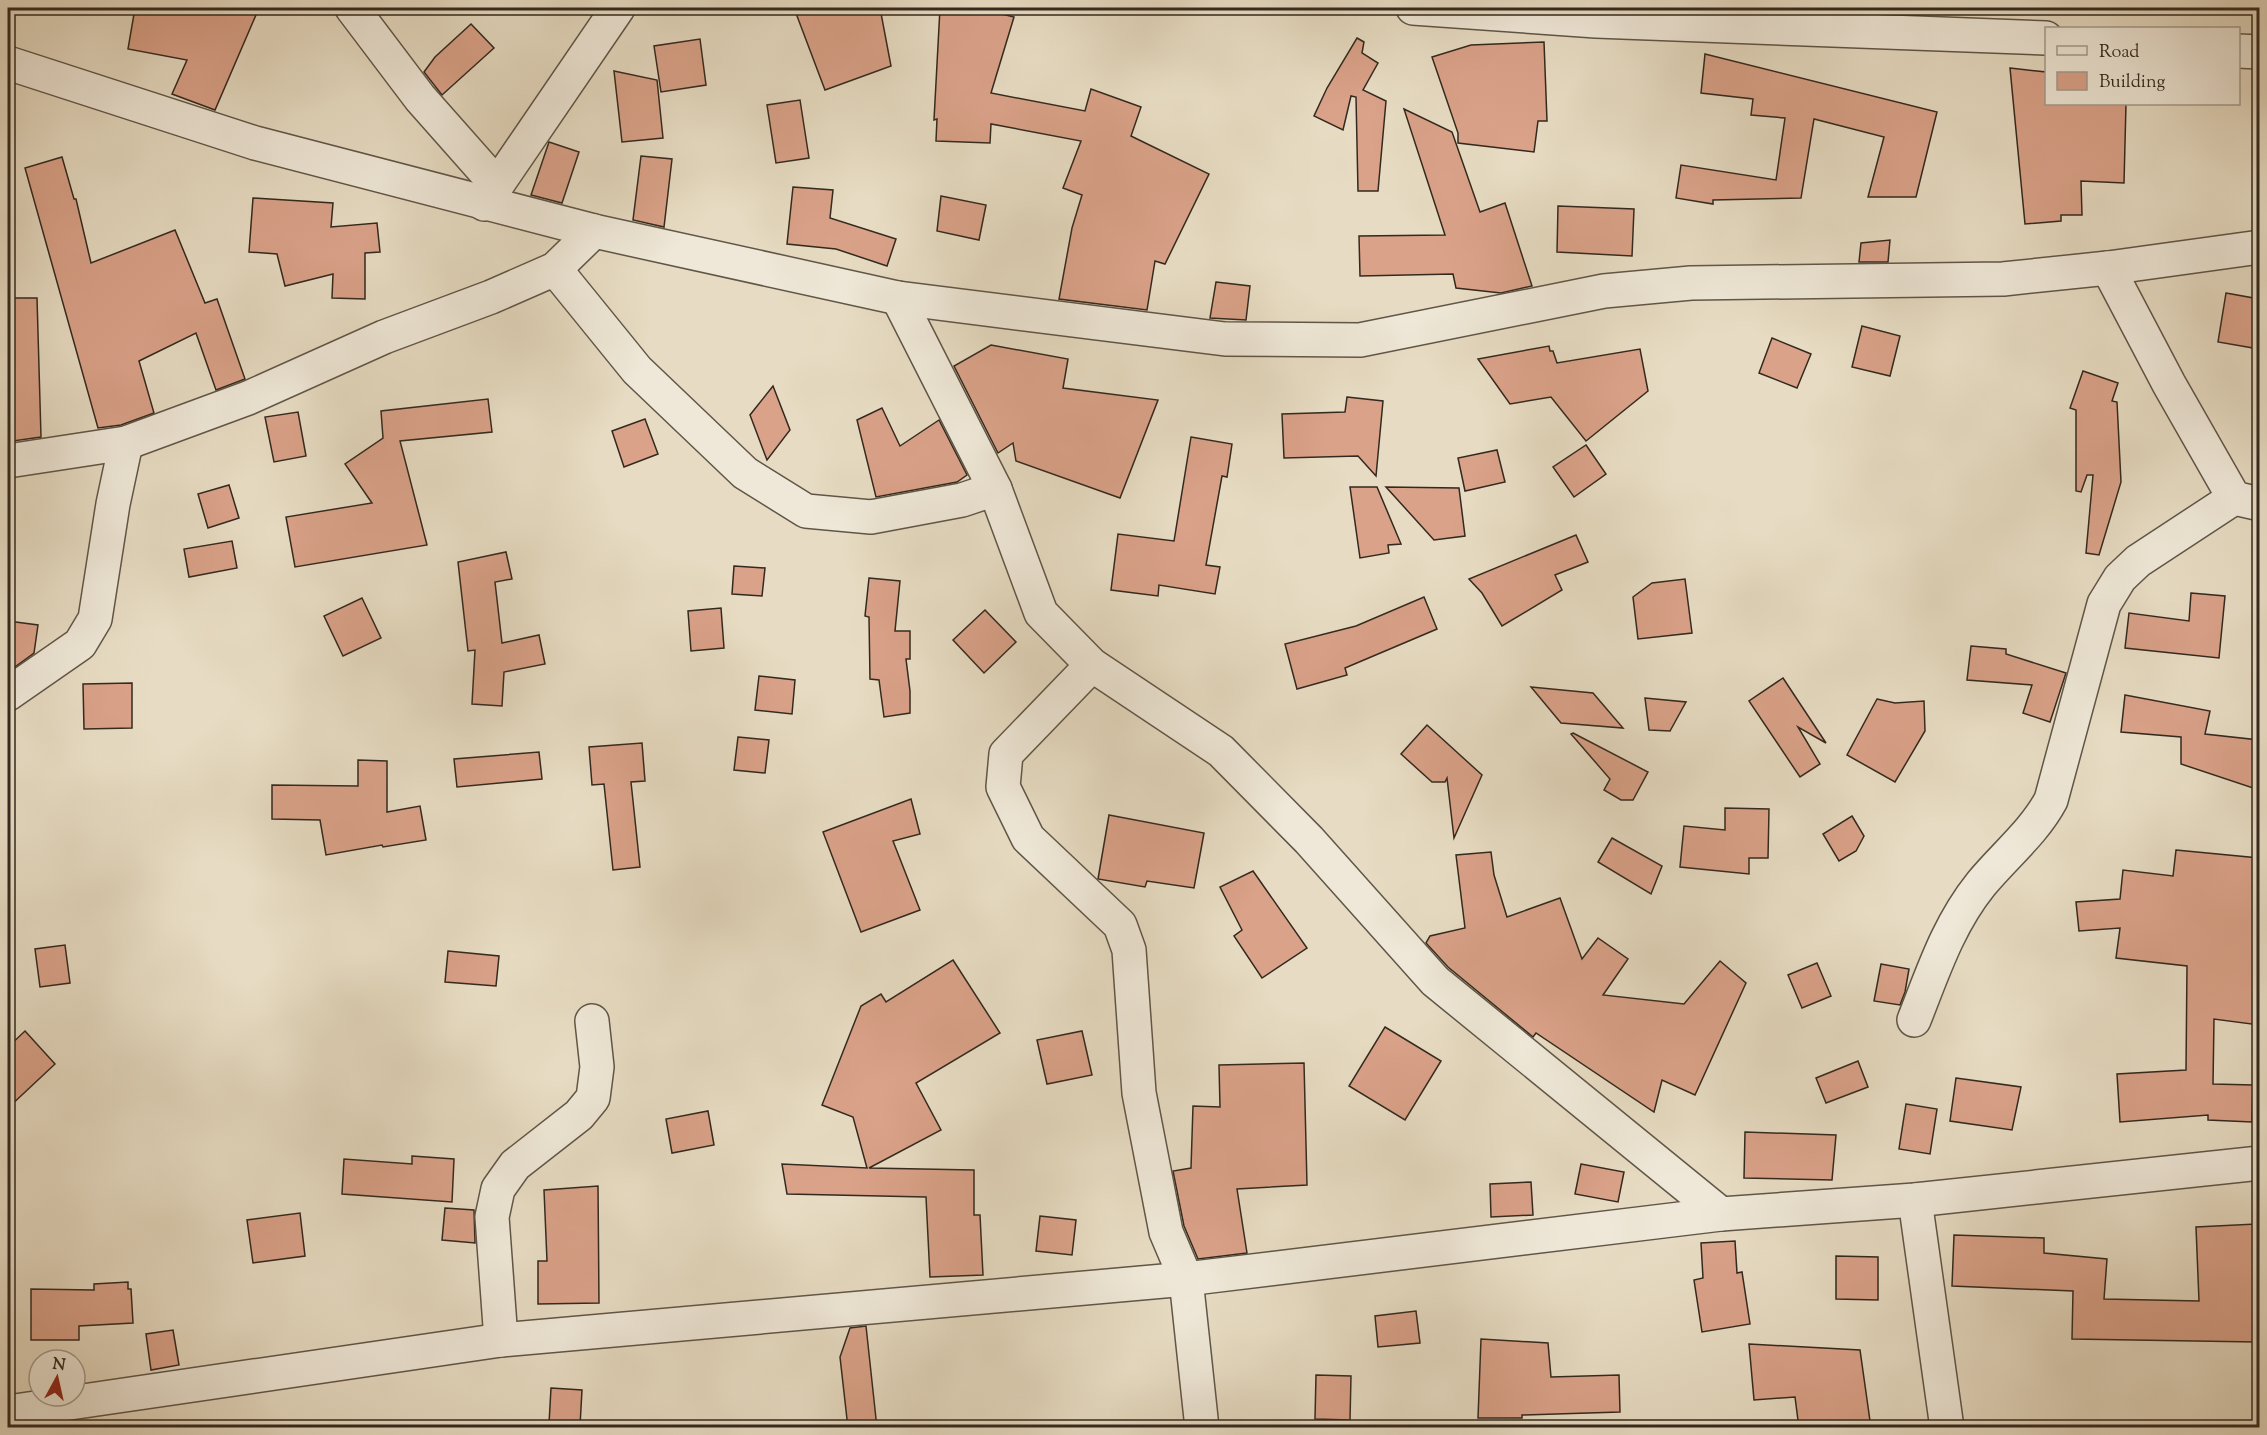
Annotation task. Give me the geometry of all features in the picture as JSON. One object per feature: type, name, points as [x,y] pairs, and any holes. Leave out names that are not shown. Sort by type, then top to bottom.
[{"type":"street","points":[[352,8],[490,194]]},
{"type":"street","points":[[490,194],[618,8]]},
{"type":"street","points":[[1413,8],[1596,21],[2045,38]]},
{"type":"street","points":[[2240,51],[2259,52]]},
{"type":"street","points":[[8,63],[255,143],[490,194],[594,231],[898,298],[1225,339],[1360,340],[1604,291],[1691,283],[2003,279],[2108,268],[2259,247]]},
{"type":"street","points":[[8,461],[126,443],[248,398],[384,337],[491,297],[555,269],[594,231]]},
{"type":"street","points":[[1914,1020],[1946,938],[1980,886],[2042,818],[2051,800],[2104,604],[2120,578],[2138,561],[2246,501],[2169,384],[2108,268]]},
{"type":"street","points":[[555,269],[637,370],[746,473],[806,511],[871,517],[962,500],[995,489]]},
{"type":"street","points":[[898,298],[995,489],[1041,613],[1092,665],[1221,751],[1309,840],[1435,981],[1721,1214]]},
{"type":"street","points":[[8,694],[80,644],[95,620],[113,504],[126,443]]},
{"type":"street","points":[[1092,665],[1006,754],[1003,788],[1028,838],[1120,925],[1130,950],[1139,1093],[1166,1232],[1186,1279],[1202,1428]]},
{"type":"street","points":[[501,1340],[492,1217],[498,1189],[515,1165],[579,1116],[592,1098],[597,1067],[592,1021]]},
{"type":"street","points":[[8,1412],[501,1340],[1186,1279],[1721,1214],[1915,1200],[2259,1163]]},
{"type":"street","points":[[1915,1200],[1947,1428]]},
{"type":"building","points":[[135,8],[259,8],[215,110],[172,94],[187,60],[128,49]]},
{"type":"building","points":[[794,8],[880,8],[891,66],[825,90]]},
{"type":"building","points":[[940,8],[990,11],[1014,17],[991,93],[1085,111],[1091,89],[1141,107],[1131,136],[1209,174],[1165,264],[1155,261],[1147,310],[1059,299],[1072,228],[1082,195],[1063,188],[1081,141],[991,124],[990,143],[936,141],[937,119],[934,120]]},
{"type":"building","points":[[471,24],[494,48],[442,95],[424,72],[435,57]]},
{"type":"building","points":[[1357,38],[1364,42],[1362,53],[1378,63],[1363,90],[1386,101],[1378,191],[1358,191],[1356,97],[1351,96],[1343,130],[1314,116],[1327,88]]},
{"type":"building","points":[[700,39],[706,85],[661,92],[654,46]]},
{"type":"building","points":[[1544,42],[1547,121],[1538,121],[1534,152],[1458,143],[1458,133],[1432,57],[1471,45]]},
{"type":"building","points":[[1705,54],[1937,112],[1916,197],[1868,197],[1884,137],[1814,119],[1801,198],[1713,200],[1713,204],[1676,198],[1681,165],[1776,180],[1785,118],[1751,115],[1753,99],[1701,93]]},
{"type":"building","points":[[2010,68],[2045,72],[2045,105],[2126,105],[2124,183],[2081,181],[2082,215],[2061,215],[2061,221],[2025,224]]},
{"type":"building","points":[[614,71],[657,80],[663,138],[622,142]]},
{"type":"building","points":[[800,100],[809,158],[776,163],[767,105]]},
{"type":"building","points":[[1404,109],[1452,132],[1480,212],[1505,203],[1532,286],[1501,293],[1456,288],[1453,274],[1360,276],[1359,236],[1445,235]]},
{"type":"building","points":[[549,142],[579,152],[562,203],[531,195]]},
{"type":"building","points":[[641,156],[672,159],[664,227],[633,220]]},
{"type":"building","points":[[62,157],[74,199],[76,199],[91,263],[175,230],[205,303],[217,299],[245,379],[216,390],[196,333],[139,361],[154,413],[121,425],[98,428],[25,168]]},
{"type":"building","points":[[793,187],[833,190],[830,218],[896,239],[887,266],[836,249],[787,244]]},
{"type":"building","points":[[941,196],[986,205],[979,240],[937,231]]},
{"type":"building","points":[[253,198],[333,203],[331,227],[377,223],[380,252],[365,253],[365,299],[332,298],[333,274],[285,286],[277,254],[249,252]]},
{"type":"building","points":[[1558,206],[1634,209],[1632,256],[1557,252]]},
{"type":"building","points":[[1890,240],[1888,262],[1859,262],[1861,243]]},
{"type":"building","points":[[1216,282],[1250,286],[1246,320],[1210,318]]},
{"type":"building","points":[[2226,293],[2259,299],[2259,349],[2218,342]]},
{"type":"building","points":[[8,298],[37,298],[41,437],[13,441]]},
{"type":"building","points":[[1862,326],[1900,336],[1890,376],[1852,367]]},
{"type":"building","points":[[1772,338],[1811,354],[1797,388],[1759,373]]},
{"type":"building","points":[[991,345],[1068,359],[1063,388],[1158,400],[1120,498],[1016,461],[1013,443],[998,453],[954,366]]},
{"type":"building","points":[[1549,346],[1557,363],[1640,349],[1648,391],[1586,441],[1551,397],[1510,404],[1478,359]]},
{"type":"building","points":[[2083,371],[2118,383],[2112,401],[2117,402],[2121,482],[2099,555],[2086,553],[2093,475],[2087,475],[2081,492],[2076,491],[2076,410],[2070,408]]},
{"type":"building","points":[[773,386],[790,430],[767,460],[750,415]]},
{"type":"building","points":[[1347,397],[1383,401],[1376,476],[1358,456],[1284,458],[1282,414],[1345,412]]},
{"type":"building","points":[[488,399],[492,432],[400,441],[427,545],[295,567],[286,517],[372,503],[345,464],[383,438],[381,411]]},
{"type":"building","points":[[882,408],[900,446],[939,420],[967,475],[957,482],[876,497],[857,420]]},
{"type":"building","points":[[298,412],[306,456],[274,462],[265,417]]},
{"type":"building","points":[[645,419],[658,454],[624,467],[612,431]]},
{"type":"building","points":[[1191,437],[1232,444],[1227,477],[1222,476],[1206,565],[1220,567],[1215,594],[1159,585],[1158,596],[1111,590],[1118,534],[1174,541]]},
{"type":"building","points":[[1586,445],[1606,474],[1574,497],[1553,467]]},
{"type":"building","points":[[1497,450],[1505,482],[1465,491],[1458,458]]},
{"type":"building","points":[[229,485],[239,518],[208,528],[198,494]]},
{"type":"building","points":[[1350,487],[1377,487],[1401,544],[1388,545],[1389,553],[1360,558]]},
{"type":"building","points":[[1386,487],[1459,488],[1465,536],[1434,540]]},
{"type":"building","points":[[1576,535],[1588,562],[1555,575],[1562,590],[1502,626],[1482,593],[1469,579]]},
{"type":"building","points":[[232,541],[237,568],[189,577],[184,549]]},
{"type":"building","points":[[506,552],[512,579],[495,582],[502,643],[539,635],[545,664],[504,672],[502,706],[472,704],[475,650],[468,651],[458,562]]},
{"type":"building","points":[[734,566],[765,568],[762,596],[732,594]]},
{"type":"building","points":[[869,578],[900,581],[895,631],[910,631],[910,659],[906,659],[910,713],[884,717],[879,680],[870,679],[869,617],[865,616]]},
{"type":"building","points":[[1685,579],[1692,633],[1638,639],[1633,597],[1652,583]]},
{"type":"building","points":[[2191,593],[2225,596],[2219,658],[2125,648],[2129,613],[2189,621]]},
{"type":"building","points":[[1424,597],[1437,629],[1345,668],[1347,675],[1297,689],[1285,644],[1356,626]]},
{"type":"building","points":[[362,598],[381,638],[343,656],[324,616]]},
{"type":"building","points":[[721,608],[724,648],[691,651],[688,611]]},
{"type":"building","points":[[985,610],[1016,642],[984,673],[953,640]]},
{"type":"building","points":[[8,621],[38,625],[34,653],[8,672]]},
{"type":"building","points":[[1971,646],[2006,649],[2006,654],[2066,673],[2050,722],[2023,713],[2032,685],[1967,680]]},
{"type":"building","points":[[759,676],[795,680],[792,714],[755,710]]},
{"type":"building","points":[[1783,678],[1826,743],[1798,727],[1820,764],[1800,777],[1749,701]]},
{"type":"building","points":[[132,683],[132,728],[84,729],[83,684]]},
{"type":"building","points":[[1531,687],[1593,693],[1623,728],[1561,723]]},
{"type":"building","points":[[2125,695],[2210,711],[2205,734],[2259,740],[2259,790],[2181,764],[2181,737],[2121,732]]},
{"type":"building","points":[[1645,698],[1686,702],[1670,731],[1649,730]]},
{"type":"building","points":[[1877,699],[1895,703],[1924,701],[1925,731],[1895,782],[1847,755]]},
{"type":"building","points":[[1427,725],[1482,775],[1454,838],[1447,778],[1445,782],[1432,782],[1401,754]]},
{"type":"building","points":[[1571,734],[1648,772],[1633,800],[1621,800],[1604,790],[1610,779]]},
{"type":"building","points":[[738,737],[769,740],[765,773],[734,770]]},
{"type":"building","points":[[642,743],[645,781],[631,782],[640,867],[613,870],[604,784],[592,785],[589,747]]},
{"type":"building","points":[[539,752],[542,779],[457,787],[454,759]]},
{"type":"building","points":[[358,760],[387,761],[387,812],[420,806],[426,840],[326,855],[320,820],[272,819],[272,785],[358,786]]},
{"type":"building","points":[[911,799],[920,834],[893,841],[920,910],[861,932],[823,832]]},
{"type":"building","points":[[1725,808],[1769,809],[1768,858],[1749,858],[1749,874],[1680,867],[1684,826],[1725,830]]},
{"type":"building","points":[[1109,815],[1204,833],[1194,888],[1147,881],[1145,887],[1098,879]]},
{"type":"building","points":[[1852,816],[1864,836],[1856,851],[1839,861],[1823,834]]},
{"type":"building","points":[[1612,838],[1662,866],[1651,894],[1598,862]]},
{"type":"building","points":[[2176,850],[2259,858],[2259,1025],[2214,1019],[2213,1084],[2253,1085],[2252,1122],[2208,1120],[2208,1115],[2120,1122],[2117,1074],[2186,1070],[2187,966],[2116,958],[2120,928],[2079,931],[2076,902],[2120,899],[2123,870],[2173,876]]},
{"type":"building","points":[[1491,852],[1494,875],[1507,917],[1560,898],[1582,959],[1598,938],[1628,959],[1603,995],[1684,1004],[1720,961],[1746,983],[1695,1095],[1662,1080],[1654,1112],[1536,1033],[1533,1037],[1448,967],[1426,943],[1430,936],[1465,928],[1456,855]]},
{"type":"building","points":[[1253,871],[1307,948],[1262,978],[1234,936],[1242,930],[1220,887]]},
{"type":"building","points":[[65,945],[70,983],[40,987],[35,949]]},
{"type":"building","points":[[448,951],[499,956],[496,986],[445,982]]},
{"type":"building","points":[[953,960],[1000,1033],[916,1083],[941,1130],[869,1168],[974,1170],[974,1215],[980,1215],[983,1275],[930,1277],[926,1197],[787,1194],[782,1164],[867,1168],[853,1117],[822,1105],[861,1006],[881,994],[886,1002]]},
{"type":"building","points":[[1817,963],[1831,996],[1802,1008],[1788,975]]},
{"type":"building","points":[[1881,964],[1909,969],[1900,1005],[1874,1001]]},
{"type":"building","points":[[1385,1027],[1441,1061],[1405,1120],[1349,1086]]},
{"type":"building","points":[[25,1031],[55,1064],[8,1108],[8,1047]]},
{"type":"building","points":[[1082,1031],[1092,1075],[1047,1084],[1037,1040]]},
{"type":"building","points":[[1858,1061],[1868,1087],[1826,1103],[1816,1078]]},
{"type":"building","points":[[1304,1063],[1307,1185],[1237,1189],[1247,1253],[1198,1259],[1184,1226],[1173,1171],[1191,1168],[1193,1106],[1220,1107],[1219,1065]]},
{"type":"building","points":[[1956,1078],[2021,1087],[2012,1130],[1950,1121]]},
{"type":"building","points":[[1906,1104],[1937,1109],[1930,1154],[1899,1149]]},
{"type":"building","points":[[708,1111],[714,1145],[672,1153],[666,1119]]},
{"type":"building","points":[[1745,1132],[1836,1135],[1832,1180],[1744,1178]]},
{"type":"building","points":[[412,1156],[454,1159],[452,1202],[342,1194],[344,1159],[412,1164]]},
{"type":"building","points":[[1581,1164],[1624,1172],[1618,1202],[1575,1194]]},
{"type":"building","points":[[1531,1182],[1533,1215],[1491,1217],[1490,1184]]},
{"type":"building","points":[[598,1186],[599,1303],[538,1304],[538,1261],[547,1261],[544,1190]]},
{"type":"building","points":[[445,1208],[474,1210],[475,1243],[442,1240]]},
{"type":"building","points":[[300,1213],[305,1256],[253,1263],[247,1220]]},
{"type":"building","points":[[1040,1216],[1076,1220],[1072,1255],[1036,1251]]},
{"type":"building","points":[[2256,1224],[2258,1276],[2256,1342],[2072,1339],[2073,1291],[1952,1286],[1954,1235],[2044,1238],[2044,1253],[2107,1259],[2104,1299],[2199,1301],[2196,1227]]},
{"type":"building","points":[[1735,1241],[1737,1273],[1742,1272],[1750,1324],[1702,1332],[1694,1280],[1703,1278],[1701,1243]]},
{"type":"building","points":[[1836,1256],[1878,1257],[1878,1300],[1836,1299]]},
{"type":"building","points":[[128,1282],[128,1289],[131,1289],[133,1323],[79,1326],[79,1340],[31,1340],[31,1289],[94,1290],[94,1284]]},
{"type":"building","points":[[1416,1311],[1420,1343],[1378,1347],[1375,1316]]},
{"type":"building","points":[[866,1326],[877,1428],[848,1428],[840,1357],[850,1328]]},
{"type":"building","points":[[173,1330],[179,1365],[151,1370],[146,1334]]},
{"type":"building","points":[[1481,1339],[1548,1343],[1551,1377],[1619,1375],[1620,1412],[1522,1415],[1522,1418],[1478,1418]]},
{"type":"building","points":[[1749,1344],[1860,1350],[1871,1428],[1799,1428],[1795,1397],[1754,1400]]},
{"type":"building","points":[[1316,1375],[1351,1376],[1350,1420],[1315,1419]]},
{"type":"building","points":[[551,1388],[582,1390],[580,1426],[549,1424]]}]
